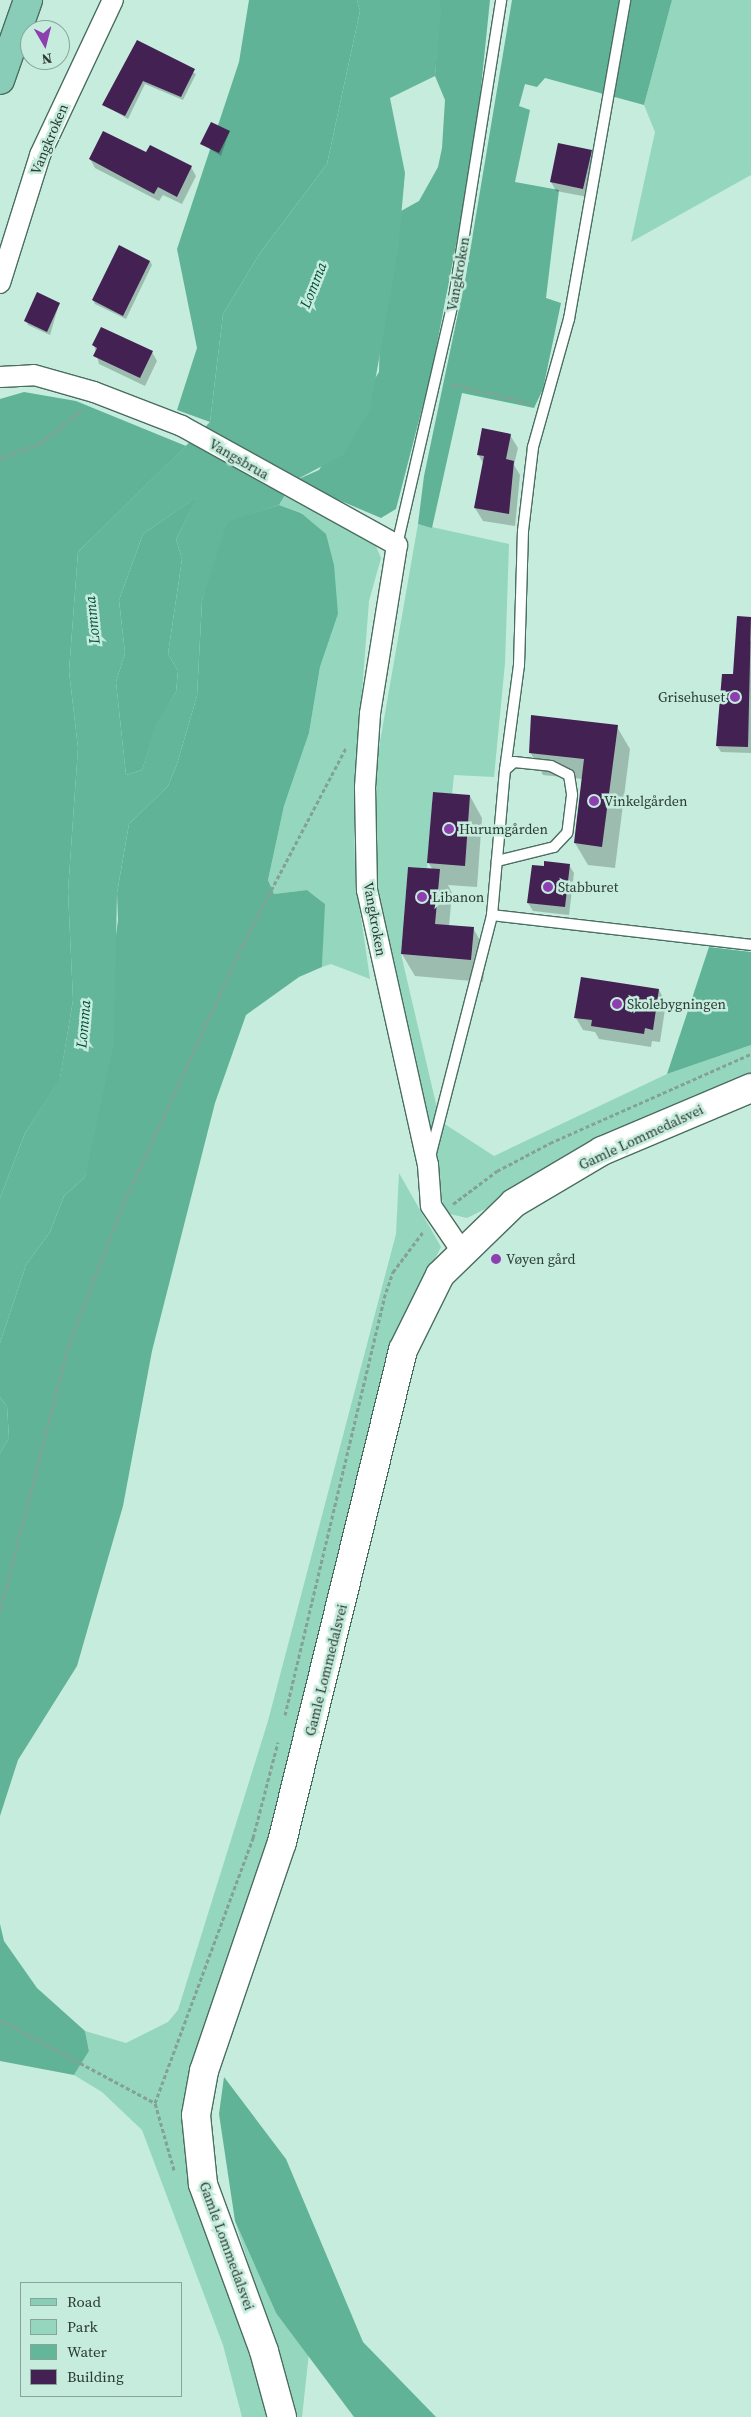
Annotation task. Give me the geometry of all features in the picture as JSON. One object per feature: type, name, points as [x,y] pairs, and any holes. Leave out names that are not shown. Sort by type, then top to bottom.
[{"type":"main road","points":[[0,80],[28,0]]},
{"type":"street","name":"Vangkroken","points":[[0,283],[40,155],[113,0]]},
{"type":"street","points":[[0,377],[34,375],[94,392]]},
{"type":"street","name":"Vangsbrua","points":[[94,392],[182,426],[296,492],[396,545]]},
{"type":"street","name":"Vangkroken","points":[[396,545],[370,714],[365,786],[368,890],[428,1165],[431,1206],[461,1250]]},
{"type":"street","name":"Gamle Lommedalsvei","points":[[282,2417],[262,2343],[203,2184],[196,2115],[204,2071],[282,1842],[394,1378],[419,1310],[461,1250],[514,1203],[602,1151],[751,1088]]},
{"type":"lane","name":"Vangkroken","points":[[396,545],[454,298],[501,0]]},
{"type":"lane","points":[[428,1165],[492,914],[504,770],[519,665],[523,531],[533,447],[569,319],[625,0]]},
{"type":"lane","points":[[497,861],[554,846],[567,833],[572,795],[569,775],[551,766],[514,762],[504,770]]},
{"type":"lane","points":[[492,914],[751,945]]},
{"type":"path","points":[[436,381],[544,408]]},
{"type":"path","points":[[0,458],[41,443],[78,417],[94,392]]},
{"type":"path","points":[[0,1612],[68,1347],[122,1207],[244,942],[344,750],[370,714]]},
{"type":"path","points":[[0,2020],[155,2103]]},
{"type":"green space","points":[[672,0],[751,0],[751,175],[631,242],[655,132],[644,105]]},
{"type":"green space","points":[[285,496],[361,534],[375,544],[381,558],[369,601],[354,794],[355,876],[370,979],[331,964],[322,967],[324,903],[307,890],[274,894],[268,880],[284,806],[309,733],[320,667],[338,614],[302,513],[279,505]]},
{"type":"green space","points":[[418,524],[509,544],[505,663],[494,777],[454,775],[452,794],[433,792],[427,868],[408,867],[401,954],[440,1121],[494,1156],[667,1074],[751,1045],[751,1077],[467,1218],[450,1214],[444,1208],[380,911],[374,843],[373,782]]},
{"type":"green space","points":[[399,1173],[441,1247],[419,1290],[250,1906],[210,2010],[187,2107],[186,2152],[195,2200],[271,2417],[242,2417],[223,2345],[142,2130],[102,2092],[74,2075],[89,2051],[85,2031],[126,2043],[168,2022],[178,2010],[268,1721],[396,1234]]},
{"type":"green space","points":[[235,2221],[276,2313],[309,2353],[302,2417],[296,2417]]},
{"type":"shaded area","points":[[249,0],[357,0],[360,11],[327,164],[260,253],[223,314],[210,422],[177,410],[197,348],[177,249],[239,62]]},
{"type":"shaded area","points":[[440,0],[490,0],[475,146],[432,370],[396,509],[381,518],[294,481],[319,470],[379,372],[380,334],[401,211],[419,201],[438,167],[442,148],[445,100],[435,76]]},
{"type":"shaded area","points":[[512,0],[672,0],[644,105],[545,78],[537,87],[525,84],[519,106],[530,110],[515,182],[559,190],[546,298],[561,303],[543,389],[534,408],[462,393],[432,528],[418,524],[424,476],[466,275]]},
{"type":"shaded area","points":[[24,392],[76,401],[186,446],[78,552],[69,671],[78,748],[68,891],[73,1000],[60,1079],[25,1133],[0,1198],[0,399]]},
{"type":"shaded area","points":[[198,496],[176,539],[182,559],[168,654],[178,671],[176,692],[157,723],[142,770],[126,775],[116,682],[125,653],[119,600],[143,534]]},
{"type":"shaded area","points":[[279,505],[301,513],[326,534],[334,565],[338,614],[320,667],[309,733],[284,806],[268,880],[274,894],[307,890],[325,904],[322,967],[299,977],[246,1015],[215,1103],[152,1351],[123,1506],[77,1666],[18,1760],[0,1816],[0,1453],[9,1438],[7,1406],[0,1397],[0,1343],[26,1265],[50,1232],[64,1196],[85,1177],[118,920],[117,893],[129,824],[168,786],[177,764],[197,696],[202,601],[211,566],[227,521]]},
{"type":"shaded area","points":[[709,947],[751,952],[751,1045],[667,1074]]},
{"type":"shaded area","points":[[0,1924],[4,1941],[37,1988],[85,2031],[89,2051],[74,2075],[0,2061]]},
{"type":"shaded area","points":[[224,2077],[286,2159],[363,2342],[436,2417],[354,2417],[276,2313],[235,2221],[219,2114]]},
{"type":"water","name":"Lomma","points":[[357,0],[440,0],[441,12],[435,76],[390,98],[405,173],[398,251],[370,410],[343,455],[294,481],[279,505],[227,522],[202,601],[197,696],[177,764],[168,786],[129,824],[117,893],[114,1043],[85,1177],[64,1196],[50,1232],[26,1265],[0,1343],[0,1198],[25,1133],[60,1078],[73,1000],[68,891],[78,748],[69,671],[78,552],[210,422],[223,314],[260,253],[327,164],[360,11]],"holes":[[[197,497],[176,539],[182,559],[168,654],[178,671],[176,692],[156,723],[142,770],[126,775],[116,682],[125,653],[119,600],[143,534]]]},
{"type":"water","points":[[0,1397],[7,1406],[9,1438],[0,1453]]},
{"type":"building","points":[[137,40],[195,69],[181,97],[143,81],[125,116],[102,105]]},
{"type":"building","points":[[211,122],[230,131],[219,153],[200,144]]},
{"type":"building","points":[[103,131],[146,152],[150,145],[192,166],[177,197],[158,187],[154,194],[89,159]]},
{"type":"building","points":[[558,143],[592,150],[583,189],[550,182]]},
{"type":"building","points":[[119,245],[150,261],[123,316],[92,300]]},
{"type":"building","points":[[37,292],[60,303],[47,332],[24,321]]},
{"type":"building","points":[[101,327],[153,351],[140,378],[93,356],[97,348],[92,345]]},
{"type":"building","points":[[482,428],[511,434],[506,459],[514,461],[509,514],[474,508],[484,456],[477,455]]},
{"type":"building","name":"Grisehuset","points":[[737,616],[751,617],[748,747],[716,746],[722,674],[733,674]]},
{"type":"building","name":"Vinkelgården","points":[[531,715],[618,725],[602,847],[574,843],[584,759],[529,753]]},
{"type":"building","name":"Hurumgården","points":[[433,792],[470,795],[465,866],[427,863]]},
{"type":"building","name":"Stabburet","points":[[544,861],[570,864],[565,907],[527,903],[532,865],[544,866]]},
{"type":"building","name":"Libanon","points":[[408,867],[440,869],[435,924],[474,927],[471,960],[401,954]]},
{"type":"building","name":"Skolebygningen","points":[[581,977],[659,989],[653,1030],[645,1028],[644,1034],[591,1026],[592,1020],[574,1018]]},
{"type":"place","name":"Grisehuset","points":[[735,697]]},
{"type":"place","name":"Vinkelgården","points":[[594,801]]},
{"type":"place","name":"Hurumgården","points":[[449,829]]},
{"type":"place","name":"Stabburet","points":[[548,887]]},
{"type":"place","name":"Libanon","points":[[422,897]]},
{"type":"place","name":"Skolebygningen","points":[[617,1004]]},
{"type":"place","name":"Vøyen gård","points":[[496,1259]]}]
